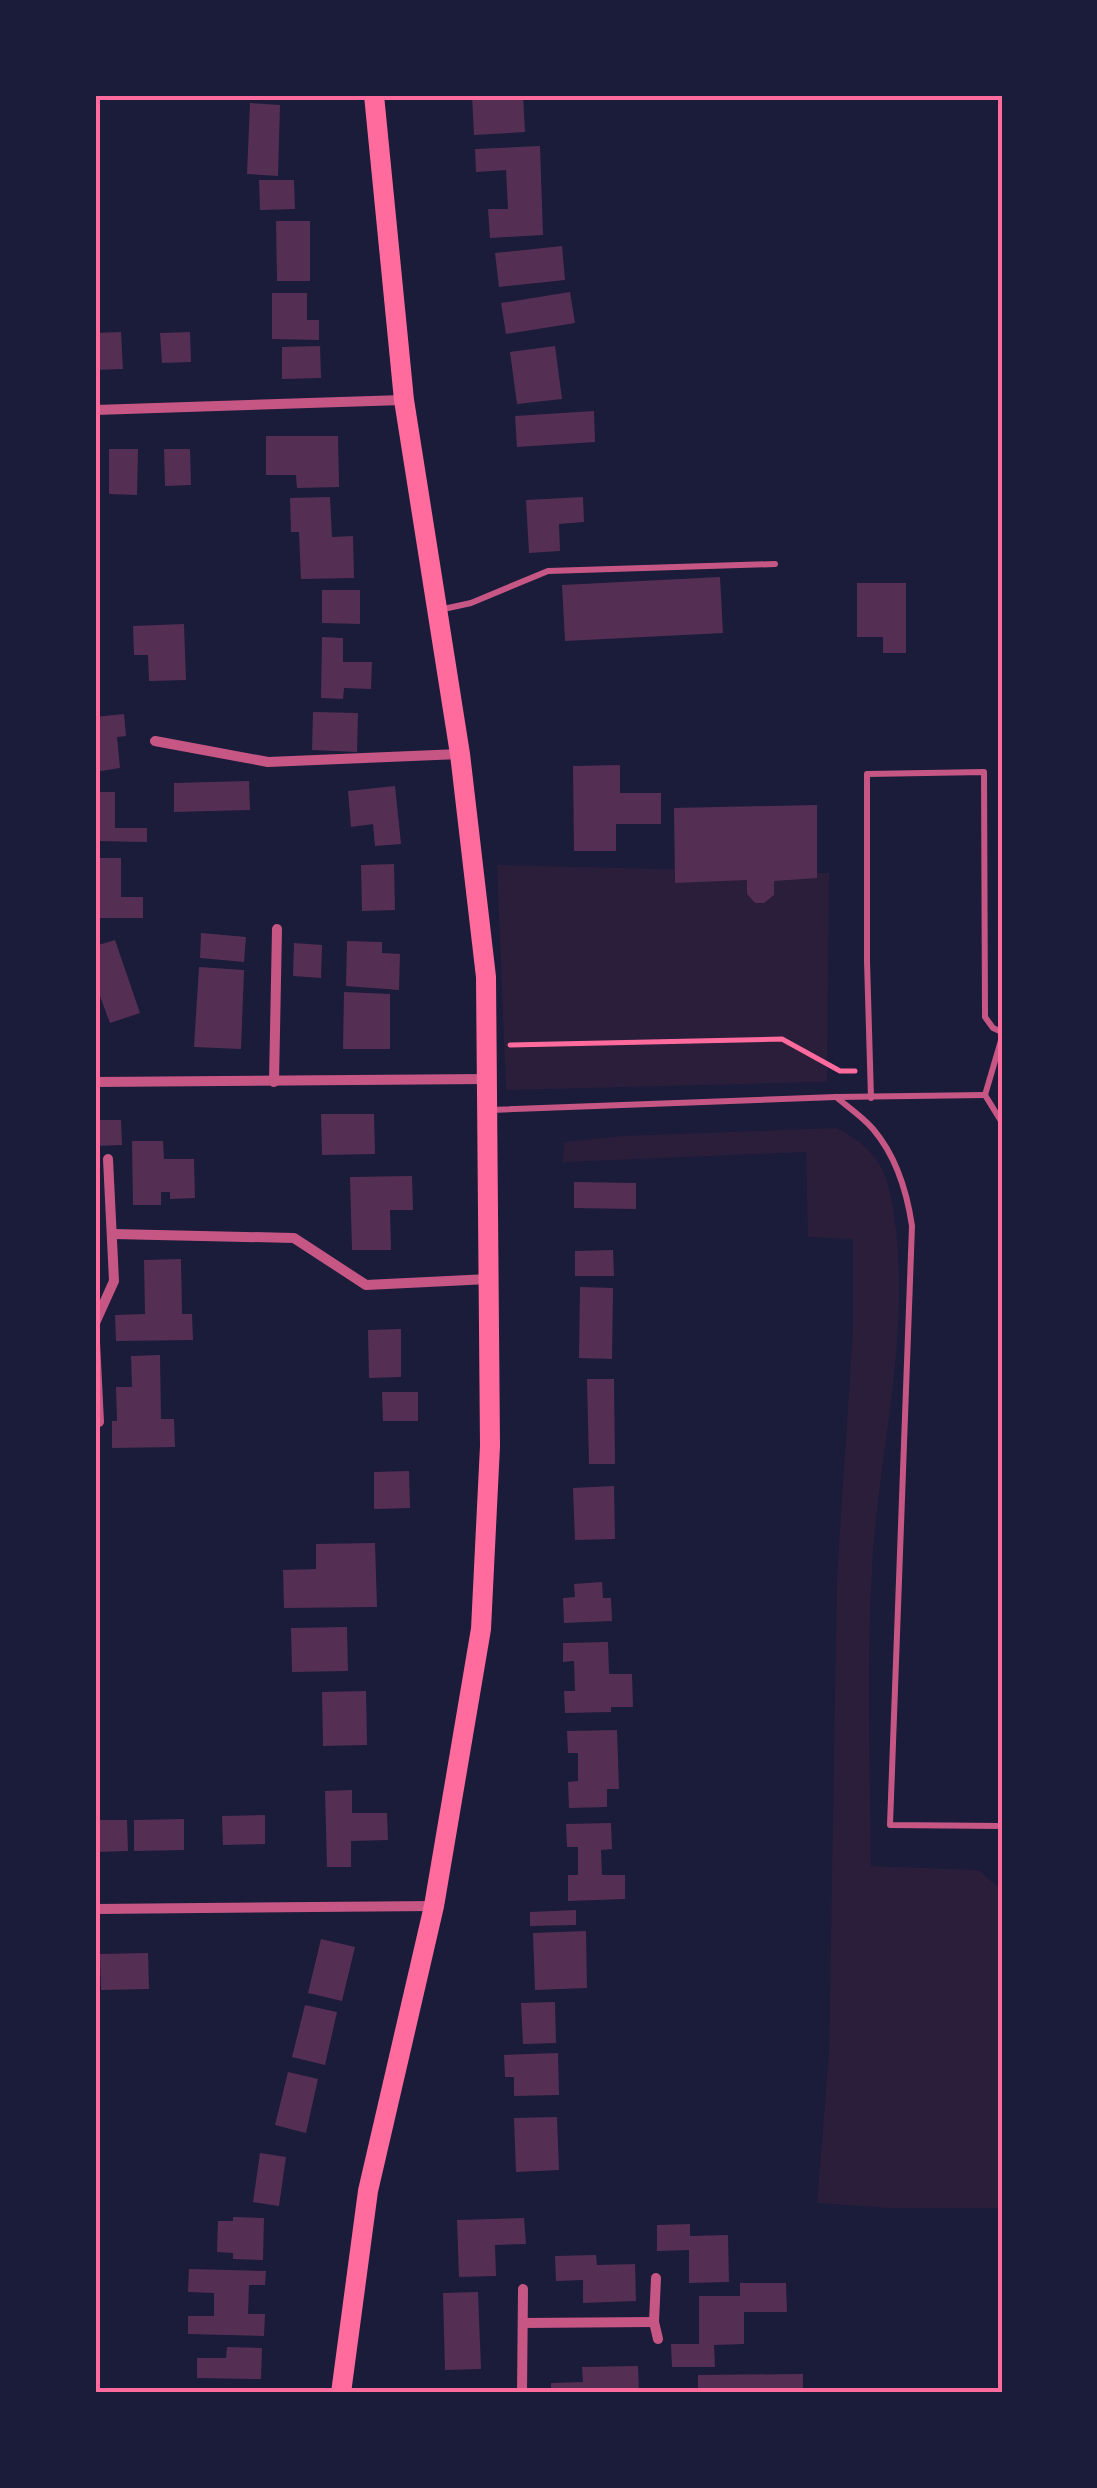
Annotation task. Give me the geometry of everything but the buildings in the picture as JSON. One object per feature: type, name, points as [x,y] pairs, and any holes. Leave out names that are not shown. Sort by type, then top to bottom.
[{"type":"main road","points":[[341,2393],[368,2191],[434,1906],[481,1629],[490,1446],[486,977],[460,754],[404,400],[374,95]]},
{"type":"street","points":[[95,410],[404,400]]},
{"type":"street","points":[[154,741],[268,762],[460,754]]},
{"type":"street","points":[[274,1082],[278,929]]},
{"type":"street","points":[[95,1082],[487,1079]]},
{"type":"street","points":[[95,1323],[114,1281],[108,1159]]},
{"type":"street","points":[[113,1234],[294,1238],[366,1285],[490,1279]]},
{"type":"street","points":[[95,1342],[100,1422]]},
{"type":"street","points":[[95,1909],[434,1906]]},
{"type":"street","points":[[656,2278],[654,2322],[658,2339]]},
{"type":"street","points":[[522,2393],[523,2288]]},
{"type":"street","points":[[523,2324],[654,2322]]},
{"type":"lane","points":[[437,610],[471,603],[548,571],[775,564]]},
{"type":"lane","points":[[871,1098],[867,774],[984,772],[985,1017],[1002,1035],[984,1095],[1001,1121],[1002,1240]]},
{"type":"lane","points":[[489,1110],[836,1096],[984,1095]]},
{"type":"lane","points":[[836,1096],[874,1129],[906,1191],[912,1226],[890,1824],[1002,1826]]},
{"type":"path","points":[[487,1046],[782,1038],[840,1071],[871,1070]]},
{"type":"shaded area","points":[[497,865],[829,873],[827,1082],[506,1090]]},
{"type":"shaded area","points":[[837,1128],[870,1152],[886,1177],[899,1278],[894,1370],[871,1592],[871,1866],[978,1870],[1002,1890],[1002,2208],[889,2208],[817,2203],[829,2053],[837,1577],[853,1329],[853,1239],[808,1237],[806,1152],[563,1162],[564,1142]]}]
